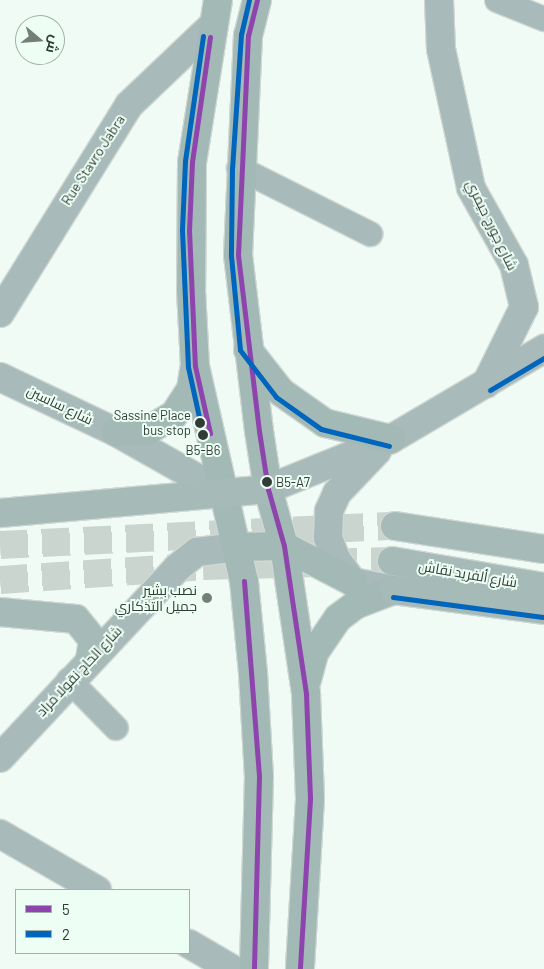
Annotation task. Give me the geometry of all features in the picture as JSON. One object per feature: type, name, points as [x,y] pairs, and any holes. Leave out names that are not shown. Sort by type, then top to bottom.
[{"type":"highway","points":[[0,513],[268,489]]},
{"type":"highway","points":[[394,526],[544,549]]},
{"type":"highway","name":"شارع ألفريد نقاش","points":[[392,560],[544,587]]},
{"type":"highway","points":[[394,590],[544,610]]},
{"type":"highway","points":[[0,612],[76,620],[93,640],[90,658]]},
{"type":"main road","points":[[218,0],[211,27],[192,162],[189,230],[195,366],[244,581],[259,776],[254,969]]},
{"type":"main road","points":[[257,0],[248,35],[240,168],[238,254],[246,348],[268,489],[284,546],[306,694],[310,799],[300,969]]},
{"type":"main road","points":[[246,348],[281,392],[325,423],[391,439]]},
{"type":"main road","points":[[116,432],[147,431],[174,415],[191,389],[195,366]]},
{"type":"main road","points":[[236,547],[284,546],[353,582]]},
{"type":"main road","points":[[306,694],[314,653],[338,618],[374,596],[394,590]]},
{"type":"street","name":"شارع جورج حيمري","points":[[439,0],[441,50],[471,188],[514,265],[524,307],[486,384]]},
{"type":"street","points":[[504,2],[544,20]]},
{"type":"street","name":"Rue Stavro Jabra","points":[[0,313],[128,105],[211,27]]},
{"type":"street","points":[[240,168],[370,234]]},
{"type":"street","points":[[268,489],[391,439],[544,349]]},
{"type":"street","name":"شارع ساسين","points":[[0,377],[116,432],[224,493]]},
{"type":"street","points":[[391,439],[346,480],[329,511],[332,550],[353,582],[394,590]]},
{"type":"street","name":"شارع الحاج نقولا مراد","points":[[0,758],[69,680],[186,560],[196,552],[236,547]]},
{"type":"street","points":[[69,680],[116,728]]},
{"type":"street","points":[[0,834],[95,889]]},
{"type":"street","points":[[190,945],[232,969]]},
{"type":"tunnel","points":[[0,545],[395,526]]},
{"type":"tunnel","points":[[0,580],[203,566],[392,561]]},
{"type":"transit line","name":"2","points":[[249,0],[241,34],[232,168],[231,256],[240,350],[276,397],[321,429],[389,446]]},
{"type":"transit line","name":"5","points":[[257,0],[248,35],[238,255],[259,431],[268,489],[284,546],[306,694],[310,799],[300,969]]},
{"type":"transit line","name":"2","points":[[203,36],[185,161],[182,230],[188,367],[203,435]]},
{"type":"transit line","name":"5","points":[[210,37],[192,162],[189,230],[195,366],[210,433]]},
{"type":"transit line","name":"2","points":[[490,390],[544,358]]},
{"type":"transit line","name":"5","points":[[244,581],[259,776],[254,969]]},
{"type":"transit line","name":"2","points":[[393,597],[543,617]]},
{"type":"place","name":"Sassine Place bus stop","points":[[200,423]]},
{"type":"place","name":"B5-B6","points":[[203,435]]},
{"type":"place","name":"B5-A7","points":[[267,482]]},
{"type":"place","name":"نصب بشير جميل التذكاري","points":[[207,598]]}]
